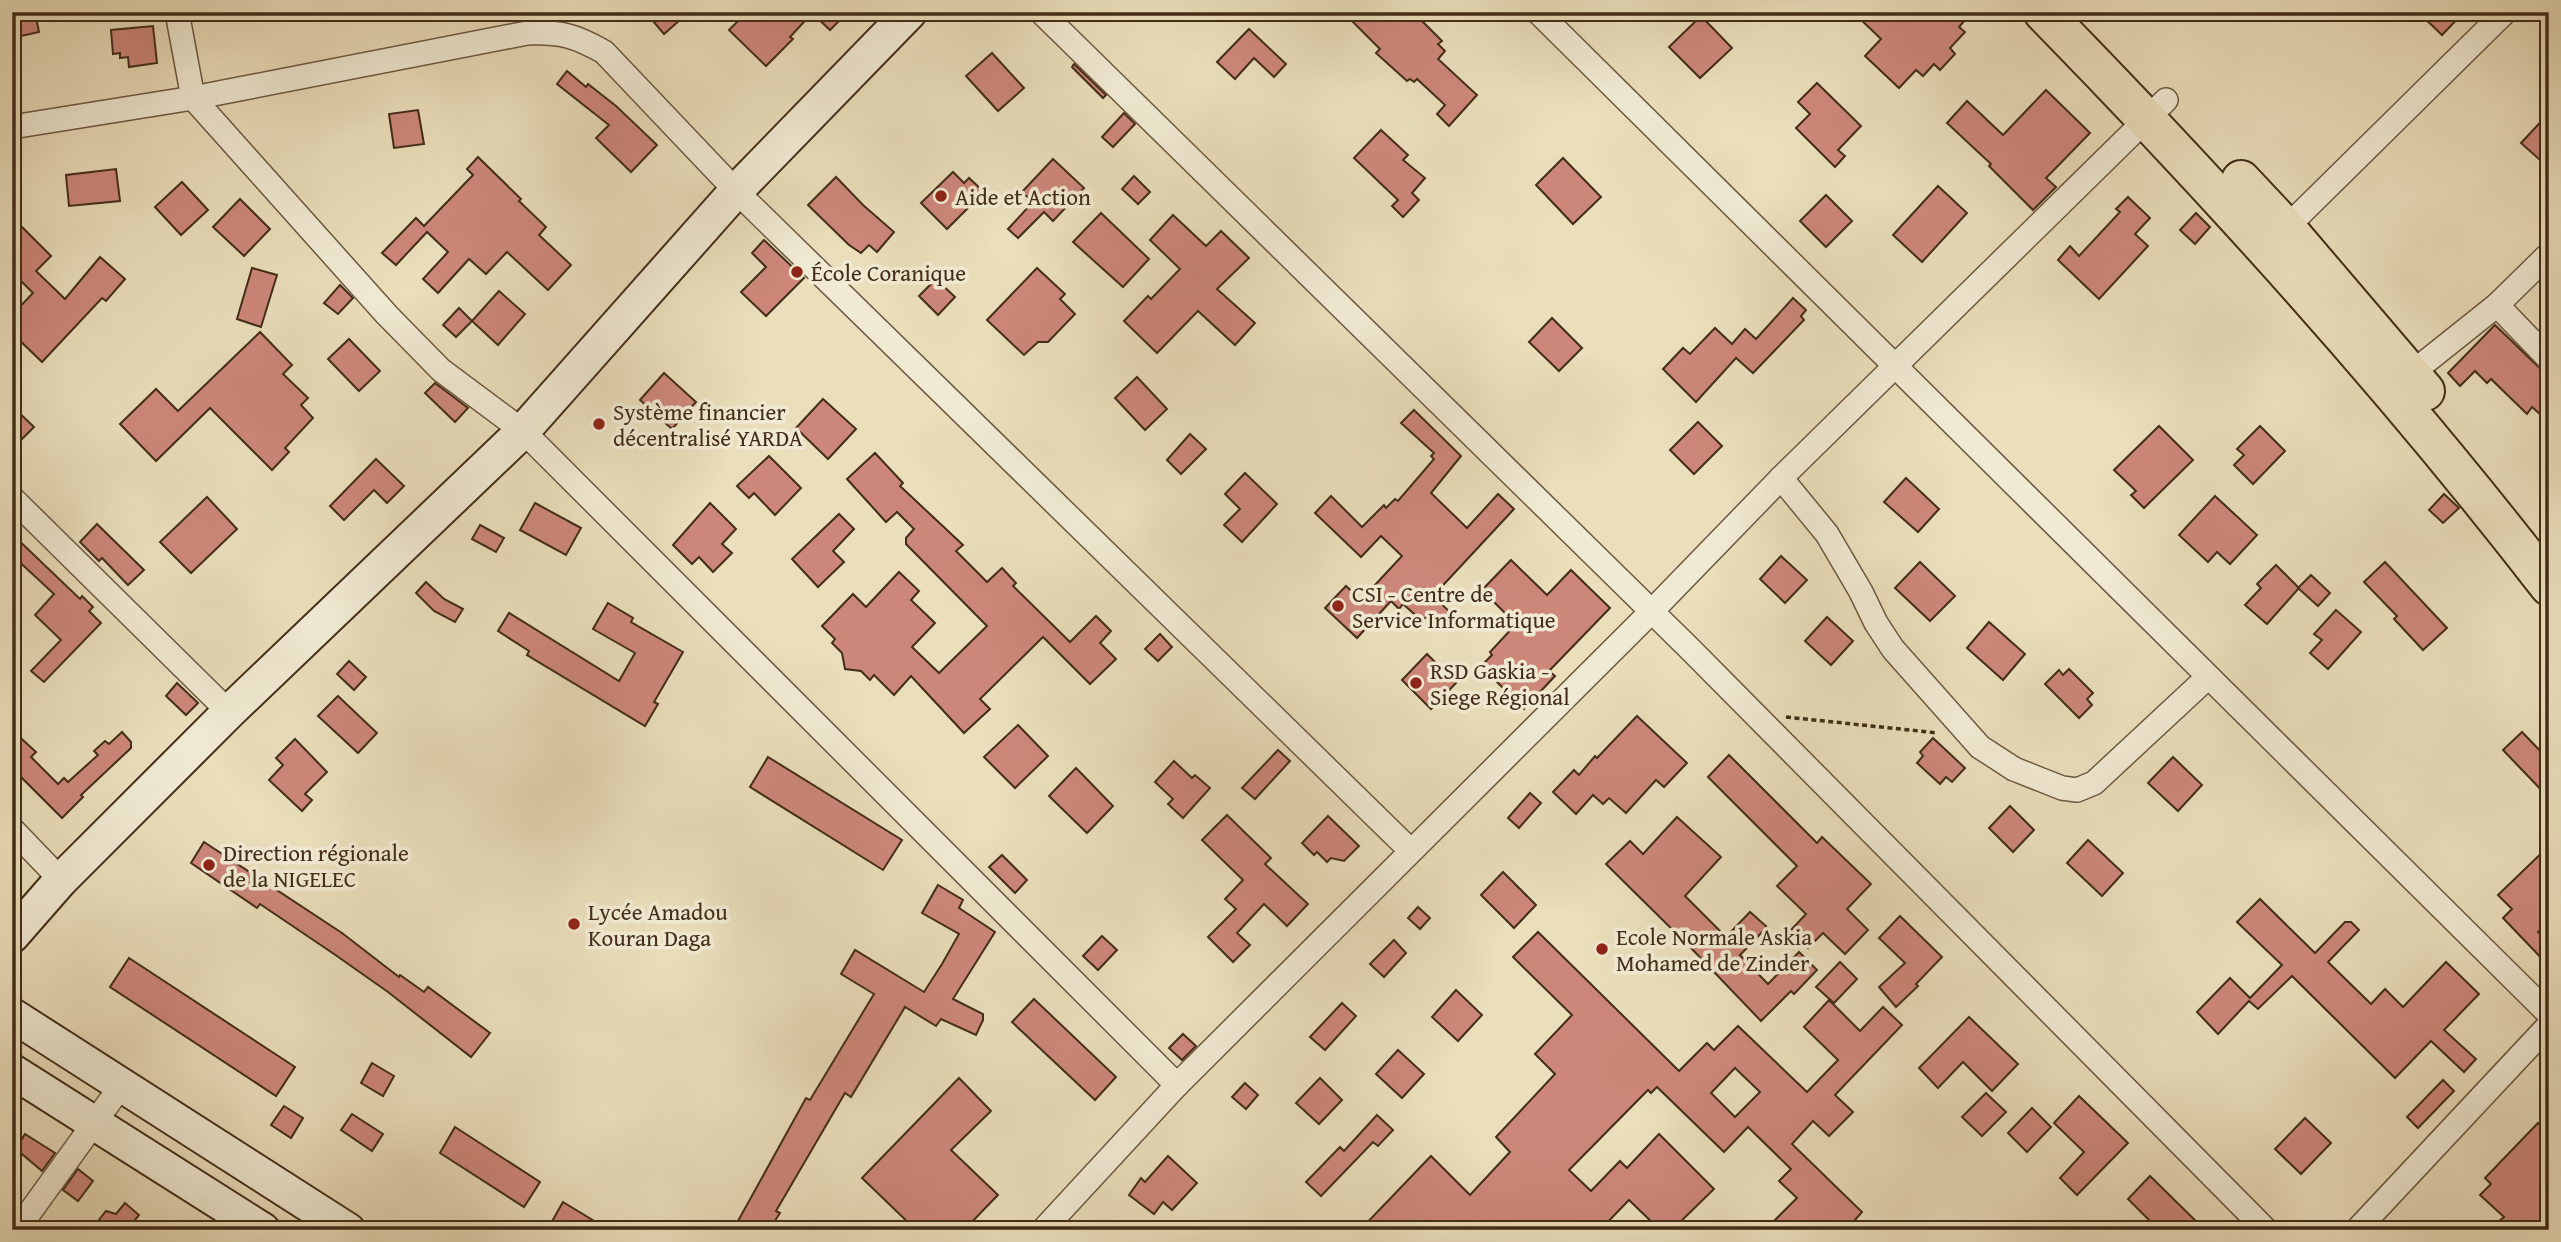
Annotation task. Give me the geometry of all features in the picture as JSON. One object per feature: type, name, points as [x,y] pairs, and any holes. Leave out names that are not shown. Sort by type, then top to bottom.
[{"type":"highway","points":[[2043,12],[2156,109],[2286,228],[2401,381],[2484,502],[2549,586]]},
{"type":"highway","points":[[2079,12],[2260,240],[2401,381],[2549,554]]},
{"type":"street","points":[[177,12],[193,98],[414,342],[441,370],[523,431],[1177,1084]]},
{"type":"street","points":[[12,936],[61,880],[229,712],[523,431],[736,191],[910,12]]},
{"type":"street","points":[[1041,12],[1651,611],[2266,1230]]},
{"type":"street","points":[[1538,12],[2549,1014]]},
{"type":"street","points":[[2286,228],[2505,12]]},
{"type":"street","points":[[12,127],[193,98],[513,35],[550,32],[577,37],[604,52],[736,191],[1411,851]]},
{"type":"street","points":[[1043,1230],[1177,1084],[1781,478],[2156,109]]},
{"type":"street","points":[[2401,381],[2497,305],[2549,254]]},
{"type":"street","points":[[2497,305],[2549,359]]},
{"type":"street","points":[[1781,478],[1827,534],[1893,649],[1980,747],[2014,769],[2062,788],[2085,788],[2094,783],[2208,677]]},
{"type":"street","points":[[12,498],[229,712]]},
{"type":"street","points":[[12,829],[61,880]]},
{"type":"street","points":[[12,1015],[348,1230]]},
{"type":"street","points":[[2357,1230],[2549,1025]]},
{"type":"street","points":[[12,1071],[263,1230]]},
{"type":"street","points":[[17,1230],[121,1086]]},
{"type":"path","points":[[1755,715],[1941,733]]},
{"type":"building","points":[[12,12],[35,12],[39,32],[12,38]]},
{"type":"building","points":[[663,12],[689,12],[664,34],[653,21]]},
{"type":"building","points":[[747,12],[848,12],[830,30],[812,13],[790,37],[793,39],[766,66],[729,30]]},
{"type":"building","points":[[1343,12],[1413,12],[1442,41],[1438,44],[1445,51],[1438,59],[1477,95],[1449,126],[1437,114],[1445,105],[1417,79],[1414,82],[1410,79],[1407,81],[1376,53],[1380,49]]},
{"type":"building","points":[[1853,12],[1972,12],[1959,27],[1965,32],[1950,48],[1955,54],[1940,70],[1934,64],[1923,76],[1916,70],[1899,88],[1865,56],[1881,39]]},
{"type":"building","points":[[2418,12],[2464,12],[2442,35]]},
{"type":"building","points":[[1701,16],[1732,48],[1700,78],[1669,47]]},
{"type":"building","points":[[153,26],[157,63],[129,67],[128,57],[120,58],[120,53],[113,54],[111,30]]},
{"type":"building","points":[[1249,29],[1286,64],[1274,77],[1254,58],[1235,79],[1217,62]]},
{"type":"building","points":[[992,53],[1024,88],[998,111],[966,76]]},
{"type":"building","points":[[1074,64],[1106,95],[1103,98],[1072,67]]},
{"type":"building","points":[[567,71],[616,106],[657,145],[631,172],[596,138],[609,125],[557,84]]},
{"type":"building","points":[[1817,83],[1861,126],[1838,150],[1845,156],[1835,167],[1796,128],[1810,114],[1798,102]]},
{"type":"building","points":[[2046,90],[2090,133],[2046,178],[2056,187],[2033,210],[1989,166],[1991,164],[1947,123],[1967,101],[2003,135]]},
{"type":"building","points":[[418,110],[424,144],[394,148],[389,114]]},
{"type":"building","points":[[1124,113],[1135,124],[1113,147],[1102,137]]},
{"type":"building","points":[[2549,113],[2549,168],[2521,143]]},
{"type":"building","points":[[1381,130],[1408,155],[1403,160],[1425,178],[1412,193],[1419,200],[1403,217],[1392,206],[1398,200],[1354,158]]},
{"type":"building","points":[[478,157],[546,227],[539,235],[571,265],[548,290],[507,252],[486,274],[469,259],[438,293],[423,279],[448,252],[427,232],[396,265],[382,253],[416,218],[424,226],[473,175],[467,169]]},
{"type":"building","points":[[1563,158],[1601,197],[1573,224],[1536,185]]},
{"type":"building","points":[[1053,159],[1084,188],[1053,221],[1044,212],[1018,238],[1008,229],[1033,202],[1022,192]]},
{"type":"building","points":[[116,169],[120,201],[69,206],[66,175]]},
{"type":"building","points":[[953,172],[964,183],[969,178],[984,192],[947,229],[921,203]]},
{"type":"building","points":[[1134,176],[1150,192],[1138,204],[1122,189]]},
{"type":"building","points":[[836,177],[894,232],[877,252],[869,245],[861,253],[849,245],[808,205]]},
{"type":"building","points":[[182,182],[208,210],[181,235],[155,207]]},
{"type":"building","points":[[1938,186],[1967,213],[1922,262],[1893,235]]},
{"type":"building","points":[[1826,195],[1852,221],[1826,247],[1800,221]]},
{"type":"building","points":[[2128,197],[2150,218],[2135,234],[2148,246],[2099,299],[2058,260],[2070,246],[2079,256],[2120,212],[2116,209]]},
{"type":"building","points":[[240,199],[270,229],[244,256],[213,227]]},
{"type":"building","points":[[1101,213],[1149,259],[1123,287],[1073,242]]},
{"type":"building","points":[[2196,213],[2210,227],[2195,244],[2180,230]]},
{"type":"building","points":[[1173,215],[1206,246],[1221,231],[1249,258],[1217,289],[1255,323],[1235,345],[1198,311],[1157,353],[1124,321],[1148,296],[1151,299],[1180,269],[1150,240]]},
{"type":"building","points":[[12,217],[51,256],[36,271],[65,299],[100,257],[125,279],[106,301],[102,298],[42,362],[12,333],[12,315],[33,293],[12,272]]},
{"type":"building","points":[[764,240],[804,278],[766,316],[741,292],[766,267],[752,253]]},
{"type":"building","points":[[252,268],[277,275],[261,327],[237,319]]},
{"type":"building","points":[[1037,268],[1065,294],[1060,299],[1075,314],[1048,342],[1038,342],[1024,355],[987,320]]},
{"type":"building","points":[[936,279],[955,297],[938,315],[919,296]]},
{"type":"building","points":[[340,285],[353,298],[338,314],[324,303]]},
{"type":"building","points":[[499,291],[525,314],[498,345],[472,321]]},
{"type":"building","points":[[1793,298],[1806,310],[1801,316],[1804,320],[1753,373],[1736,358],[1696,402],[1663,369],[1683,348],[1690,354],[1715,328],[1732,344],[1745,329],[1756,339]]},
{"type":"building","points":[[459,308],[472,321],[456,337],[443,325]]},
{"type":"building","points":[[1552,318],[1582,348],[1559,371],[1529,342]]},
{"type":"building","points":[[2495,325],[2549,377],[2549,422],[2532,407],[2527,414],[2491,379],[2487,383],[2475,371],[2460,386],[2448,373]]},
{"type":"building","points":[[260,332],[292,365],[283,374],[308,398],[301,405],[313,418],[285,448],[289,452],[272,470],[210,408],[156,461],[120,424],[156,389],[178,411]]},
{"type":"building","points":[[349,339],[380,371],[359,391],[328,359]]},
{"type":"building","points":[[664,373],[696,402],[672,429],[640,400]]},
{"type":"building","points":[[1137,377],[1167,409],[1145,430],[1115,398]]},
{"type":"building","points":[[435,383],[468,408],[455,422],[425,393]]},
{"type":"building","points":[[823,399],[856,429],[828,459],[796,428]]},
{"type":"building","points":[[12,406],[34,427],[12,449]]},
{"type":"building","points":[[1414,410],[1461,456],[1431,493],[1467,528],[1498,494],[1514,509],[1433,596],[1453,615],[1443,627],[1429,614],[1422,621],[1403,604],[1399,609],[1391,601],[1357,638],[1325,608],[1346,586],[1361,600],[1402,556],[1381,536],[1361,557],[1315,513],[1331,496],[1362,527],[1384,505],[1386,508],[1395,499],[1398,501],[1434,459],[1431,456],[1434,453],[1401,423]]},
{"type":"building","points":[[1698,422],[1722,446],[1694,474],[1670,450]]},
{"type":"building","points":[[2159,426],[2193,460],[2144,508],[2131,495],[2136,491],[2114,470]]},
{"type":"building","points":[[2260,426],[2285,451],[2253,484],[2234,465],[2244,455],[2237,449]]},
{"type":"building","points":[[1190,434],[1206,449],[1181,474],[1167,460]]},
{"type":"building","points":[[875,453],[903,483],[900,486],[963,545],[956,551],[987,582],[1002,568],[1016,583],[1013,586],[1070,642],[1096,616],[1111,631],[1100,643],[1116,659],[1090,684],[1043,637],[980,699],[990,709],[964,733],[911,676],[894,695],[874,675],[870,680],[861,671],[845,669],[842,653],[832,643],[835,639],[822,626],[853,594],[866,607],[899,572],[919,591],[911,600],[935,623],[912,647],[939,673],[987,626],[906,544],[906,538],[914,529],[897,512],[886,522],[847,479]]},
{"type":"building","points":[[769,456],[801,488],[775,515],[754,493],[749,498],[737,486]]},
{"type":"building","points":[[376,459],[404,486],[387,503],[374,490],[344,520],[330,506]]},
{"type":"building","points":[[1245,473],[1277,504],[1242,542],[1224,525],[1240,509],[1225,494]]},
{"type":"building","points":[[1906,478],[1939,509],[1918,532],[1884,502]]},
{"type":"building","points":[[2444,494],[2459,508],[2443,523],[2429,510]]},
{"type":"building","points":[[2215,496],[2257,535],[2230,564],[2217,552],[2208,562],[2179,535]]},
{"type":"building","points":[[207,497],[237,529],[191,573],[160,542]]},
{"type":"building","points":[[535,503],[581,528],[566,555],[520,530]]},
{"type":"building","points":[[710,503],[736,529],[722,544],[732,553],[713,572],[699,557],[692,564],[673,545]]},
{"type":"building","points":[[839,514],[854,529],[833,551],[844,562],[818,587],[792,559]]},
{"type":"building","points":[[97,524],[144,570],[128,585],[102,558],[99,561],[80,542]]},
{"type":"building","points":[[480,525],[504,538],[496,552],[472,539]]},
{"type":"building","points":[[12,534],[80,599],[82,596],[93,607],[89,611],[101,623],[44,682],[31,671],[61,640],[35,615],[54,594],[12,555]]},
{"type":"building","points":[[1781,556],[1807,580],[1785,603],[1760,579]]},
{"type":"building","points":[[1511,560],[1547,595],[1571,570],[1610,608],[1549,671],[1555,676],[1524,709],[1481,666],[1516,624],[1482,590]]},
{"type":"building","points":[[1920,562],[1955,596],[1930,621],[1895,588]]},
{"type":"building","points":[[2385,562],[2447,628],[2423,650],[2394,619],[2397,616],[2364,582]]},
{"type":"building","points":[[2276,565],[2299,588],[2267,624],[2245,605],[2261,588],[2257,584]]},
{"type":"building","points":[[2311,575],[2330,593],[2318,606],[2298,588]]},
{"type":"building","points":[[426,582],[444,599],[463,609],[455,622],[434,611],[416,593]]},
{"type":"building","points":[[608,603],[633,618],[631,622],[683,652],[654,702],[658,704],[645,726],[527,655],[529,651],[498,631],[509,613],[619,681],[635,653],[593,629]]},
{"type":"building","points":[[2336,610],[2361,632],[2328,669],[2310,653],[2322,640],[2314,634]]},
{"type":"building","points":[[1827,617],[1853,641],[1831,665],[1805,641]]},
{"type":"building","points":[[1989,622],[2025,654],[2003,680],[1967,648]]},
{"type":"building","points":[[1160,634],[1172,647],[1158,661],[1145,649]]},
{"type":"building","points":[[1427,654],[1456,683],[1431,709],[1402,680]]},
{"type":"building","points":[[349,661],[366,677],[354,690],[337,674]]},
{"type":"building","points":[[2069,669],[2093,693],[2087,699],[2092,705],[2079,718],[2045,684],[2059,670],[2063,675]]},
{"type":"building","points":[[177,683],[198,703],[186,715],[166,696]]},
{"type":"building","points":[[338,696],[377,733],[358,753],[318,716]]},
{"type":"building","points":[[1637,716],[1687,763],[1664,787],[1656,780],[1626,813],[1609,798],[1603,804],[1593,795],[1576,814],[1553,792],[1574,770],[1579,775]]},
{"type":"building","points":[[1018,725],[1048,756],[1015,788],[984,757]]},
{"type":"building","points":[[12,730],[36,752],[31,757],[58,784],[64,778],[68,782],[98,755],[94,751],[105,741],[109,744],[122,732],[131,742],[131,748],[81,795],[83,797],[62,818],[12,768]]},
{"type":"building","points":[[2522,732],[2549,760],[2549,798],[2503,750]]},
{"type":"building","points":[[1933,738],[1965,768],[1952,782],[1946,777],[1940,784],[1917,763],[1923,756],[1920,752]]},
{"type":"building","points":[[295,739],[327,772],[305,794],[312,800],[302,811],[269,780],[283,765],[276,758]]},
{"type":"building","points":[[1278,750],[1290,761],[1255,799],[1242,788]]},
{"type":"building","points":[[1729,755],[1817,843],[1822,837],[1871,884],[1847,909],[1868,930],[1845,954],[1823,933],[1808,948],[1790,931],[1806,914],[1777,886],[1797,866],[1708,777]]},
{"type":"building","points":[[768,757],[902,840],[883,870],[750,787]]},
{"type":"building","points":[[2173,757],[2202,785],[2178,811],[2148,783]]},
{"type":"building","points":[[1174,761],[1192,778],[1195,775],[1210,788],[1183,818],[1168,804],[1173,799],[1155,782]]},
{"type":"building","points":[[1076,768],[1113,806],[1087,833],[1049,796]]},
{"type":"building","points":[[1530,793],[1541,803],[1519,828],[1508,818]]},
{"type":"building","points":[[2010,806],[2034,830],[2013,852],[1989,828]]},
{"type":"building","points":[[1227,815],[1271,858],[1265,864],[1308,904],[1287,926],[1264,904],[1237,933],[1250,945],[1233,962],[1208,937],[1236,909],[1225,899],[1243,880],[1202,840]]},
{"type":"building","points":[[1328,816],[1359,846],[1344,861],[1331,858],[1327,862],[1317,852],[1314,855],[1302,843]]},
{"type":"building","points":[[1677,817],[1721,857],[1685,896],[1726,937],[1750,912],[1767,927],[1740,955],[1768,984],[1799,952],[1817,970],[1794,994],[1791,991],[1761,1021],[1606,864],[1630,841],[1643,854]]},
{"type":"building","points":[[2088,840],[2123,873],[2102,896],[2067,863]]},
{"type":"building","points":[[204,842],[342,933],[399,977],[400,975],[424,992],[428,987],[490,1033],[471,1057],[334,954],[260,904],[257,908],[191,863]]},
{"type":"building","points":[[2549,846],[2549,922],[2538,932],[2549,942],[2549,966],[2503,918],[2512,909],[2498,895]]},
{"type":"building","points":[[1002,855],[1027,880],[1015,893],[989,867]]},
{"type":"building","points":[[1503,872],[1536,905],[1514,928],[1481,895]]},
{"type":"building","points":[[938,885],[963,900],[959,908],[995,932],[953,999],[983,1014],[976,1035],[941,1019],[936,1026],[905,1007],[851,1097],[845,1093],[776,1211],[780,1213],[769,1230],[733,1230],[806,1098],[810,1100],[874,994],[841,974],[855,950],[924,992],[942,964],[959,934],[922,913]]},
{"type":"building","points":[[2260,899],[2315,953],[2345,922],[2351,922],[2359,930],[2328,962],[2371,1004],[2385,989],[2403,1007],[2446,962],[2479,994],[2444,1030],[2476,1059],[2464,1072],[2431,1041],[2395,1078],[2292,976],[2258,1009],[2249,1001],[2218,1034],[2197,1012],[2230,978],[2250,998],[2282,965],[2237,922]]},
{"type":"building","points":[[1418,907],[1430,918],[1420,929],[1408,918]]},
{"type":"building","points":[[1900,916],[1942,957],[1896,1007],[1879,987],[1905,963],[1879,938]]},
{"type":"building","points":[[1538,932],[1679,1071],[1707,1043],[1714,1050],[1738,1026],[1807,1092],[1838,1060],[1804,1027],[1829,1000],[1860,1031],[1883,1007],[1902,1025],[1835,1095],[1853,1112],[1829,1136],[1813,1121],[1792,1144],[1862,1212],[1846,1230],[1765,1230],[1797,1198],[1779,1181],[1791,1169],[1748,1127],[1724,1152],[1657,1087],[1651,1093],[1648,1090],[1569,1170],[1591,1191],[1620,1161],[1627,1168],[1659,1134],[1714,1189],[1672,1230],[1660,1230],[1629,1200],[1600,1230],[1360,1230],[1431,1156],[1470,1195],[1510,1152],[1496,1137],[1555,1074],[1535,1054],[1572,1015],[1513,957]],"holes":[[[1735,1068],[1760,1092],[1735,1117],[1711,1093]]]},
{"type":"building","points":[[1102,936],[1117,950],[1098,970],[1083,956]]},
{"type":"building","points":[[1394,940],[1406,953],[1384,977],[1370,964]]},
{"type":"building","points":[[129,958],[295,1067],[276,1096],[110,987]]},
{"type":"building","points":[[1840,962],[1857,979],[1834,1003],[1816,987]]},
{"type":"building","points":[[1456,990],[1482,1015],[1458,1041],[1432,1017]]},
{"type":"building","points":[[1034,999],[1116,1077],[1095,1100],[1012,1022]]},
{"type":"building","points":[[1342,1003],[1356,1016],[1325,1050],[1310,1037]]},
{"type":"building","points":[[1969,1017],[2018,1064],[1992,1091],[1963,1062],[1938,1088],[1919,1068]]},
{"type":"building","points":[[1183,1034],[1196,1046],[1182,1060],[1169,1048]]},
{"type":"building","points":[[1398,1050],[1424,1074],[1402,1098],[1376,1074]]},
{"type":"building","points":[[372,1063],[394,1076],[383,1096],[361,1083]]},
{"type":"building","points":[[959,1078],[991,1111],[951,1150],[998,1195],[964,1230],[916,1230],[862,1178]]},
{"type":"building","points":[[1320,1078],[1342,1100],[1319,1124],[1296,1103]]},
{"type":"building","points":[[2443,1080],[2454,1091],[2418,1128],[2407,1117]]},
{"type":"building","points":[[1245,1083],[1258,1095],[1246,1109],[1232,1097]]},
{"type":"building","points":[[1986,1093],[2006,1112],[1982,1136],[1962,1117]]},
{"type":"building","points":[[2079,1096],[2128,1143],[2077,1195],[2060,1178],[2084,1152],[2054,1123]]},
{"type":"building","points":[[284,1106],[303,1118],[291,1138],[271,1125]]},
{"type":"building","points":[[2032,1108],[2051,1127],[2027,1152],[2008,1133]]},
{"type":"building","points":[[352,1114],[383,1134],[372,1151],[341,1130]]},
{"type":"building","points":[[1377,1115],[1393,1130],[1378,1146],[1373,1142],[1321,1196],[1306,1182],[1340,1147],[1344,1151]]},
{"type":"building","points":[[2305,1118],[2331,1143],[2301,1174],[2275,1149]]},
{"type":"building","points":[[2538,1123],[2549,1133],[2549,1221],[2540,1230],[2508,1230],[2499,1221],[2504,1217],[2480,1195],[2491,1184],[2485,1178]]},
{"type":"building","points":[[455,1127],[540,1182],[524,1207],[440,1153]]},
{"type":"building","points":[[25,1134],[55,1153],[42,1171],[16,1149]]},
{"type":"building","points":[[1168,1156],[1197,1183],[1172,1210],[1163,1202],[1154,1214],[1129,1195],[1141,1178],[1145,1182]]},
{"type":"building","points":[[78,1169],[93,1181],[78,1201],[63,1190]]},
{"type":"building","points":[[2150,1176],[2205,1230],[2159,1230],[2128,1199]]},
{"type":"building","points":[[563,1202],[609,1230],[558,1230],[550,1225]]},
{"type":"building","points":[[125,1203],[139,1215],[130,1226],[135,1230],[91,1230],[106,1211],[116,1214]]},
{"type":"place","name":"Aide et Action","points":[[941,196]]},
{"type":"place","name":"École Coranique","points":[[797,272]]},
{"type":"place","name":"Système financier décentralisé YARDA","points":[[599,424]]},
{"type":"place","name":"CSI - Centre de Service Informatique","points":[[1338,606]]},
{"type":"place","name":"RSD Gaskia - Siege Régional","points":[[1416,683]]},
{"type":"place","name":"Direction régionale de la NIGELEC","points":[[209,865]]},
{"type":"place","name":"Lycée Amadou Kouran Daga","points":[[574,924]]},
{"type":"place","name":"Ecole Normale Askia Mohamed de Zinder","points":[[1602,949]]}]
